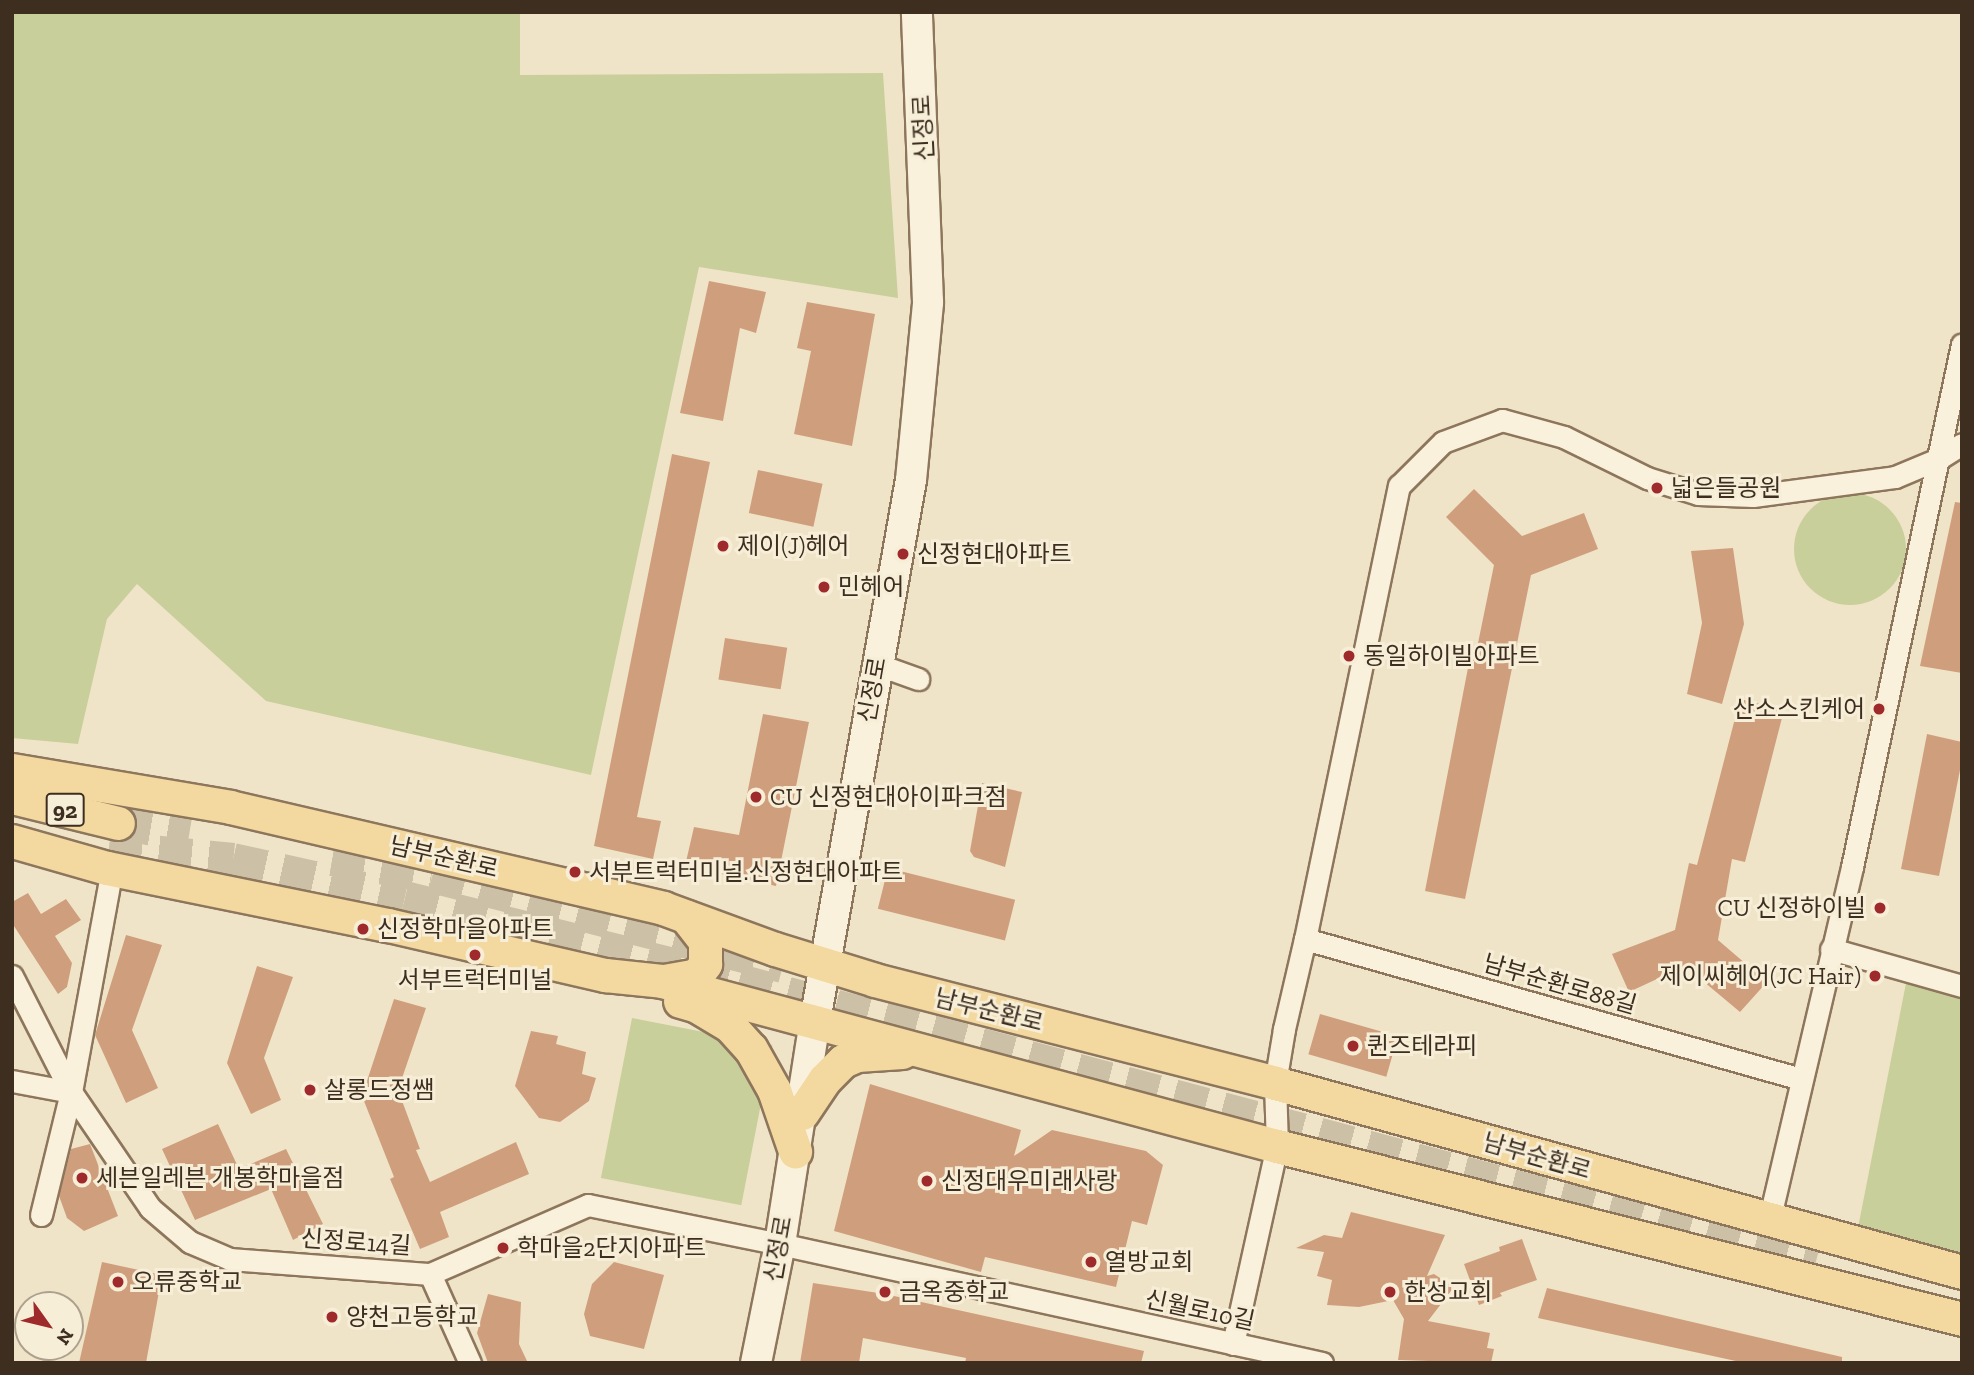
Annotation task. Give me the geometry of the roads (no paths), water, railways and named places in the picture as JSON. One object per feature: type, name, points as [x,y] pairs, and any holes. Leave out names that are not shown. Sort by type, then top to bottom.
[{"type":"main road","name":"신정로","points":[[756,1363],[780,1244],[876,664],[911,480],[928,302],[917,12]]},
{"type":"main road","name":"남부순환로","points":[[12,770],[230,807],[649,905],[875,981],[1275,1083],[1962,1272]]},
{"type":"main road","name":"92","points":[[12,797],[113,835],[12,820]]},
{"type":"main road","points":[[12,841],[107,868],[388,925],[605,975],[697,1006],[730,1026],[764,1068],[795,1152]]},
{"type":"main road","points":[[662,982],[697,975],[705,964],[705,941],[686,916]]},
{"type":"main road","points":[[605,975],[662,982],[933,1052],[1277,1146],[1962,1319]]},
{"type":"main road","points":[[802,1112],[824,1080],[843,1061],[857,1055],[933,1052]]},
{"type":"street","points":[[1769,1221],[1852,867],[1962,344]]},
{"type":"street","points":[[1233,1344],[1277,1146],[1275,1083],[1283,1029],[1305,939],[1399,486],[1443,442],[1502,420],[1564,437],[1647,478],[1698,494],[1753,496],[1895,477],[1938,459],[1962,444]]},
{"type":"street","points":[[1938,459],[1962,456]]},
{"type":"street","points":[[876,664],[918,679]]},
{"type":"street","points":[[41,1215],[71,1092],[108,885]]},
{"type":"street","name":"남부순환로88길","points":[[1305,939],[1801,1079]]},
{"type":"street","points":[[1831,949],[1962,986]]},
{"type":"street","name":"신정로14길","points":[[15,985],[71,1092],[150,1208],[190,1242],[230,1259],[430,1274],[587,1205],[780,1244]]},
{"type":"street","points":[[12,1081],[71,1092]]},
{"type":"street","name":"신월로10길","points":[[780,1244],[1322,1363]]},
{"type":"street","points":[[430,1274],[470,1363]]},
{"type":"tunnel","points":[[118,823],[189,835]]},
{"type":"tunnel","points":[[109,847],[233,859],[405,897],[739,980],[1815,1265]]},
{"type":"tunnel","points":[[332,859],[432,876],[783,966]]},
{"type":"place","name":"넓은들공원","points":[[1657,488]]},
{"type":"place","name":"제이(J)헤어","points":[[723,546]]},
{"type":"place","name":"신정현대아파트","points":[[903,554]]},
{"type":"place","name":"민헤어","points":[[824,587]]},
{"type":"place","name":"동일하이빌아파트","points":[[1349,656]]},
{"type":"place","name":"산소스킨케어","points":[[1879,709]]},
{"type":"place","name":"CU 신정현대아이파크점","points":[[756,797]]},
{"type":"place","name":"서부트럭터미널.신정현대아파트","points":[[575,872]]},
{"type":"place","name":"CU 신정하이빌","points":[[1880,908]]},
{"type":"place","name":"신정학마을아파트","points":[[363,929]]},
{"type":"place","name":"서부트럭터미널","points":[[475,955]]},
{"type":"place","name":"제이씨헤어(JC Hair)","points":[[1875,976]]},
{"type":"place","name":"퀸즈테라피","points":[[1353,1046]]},
{"type":"place","name":"살롱드정쌤","points":[[310,1090]]},
{"type":"place","name":"세븐일레븐 개봉학마을점","points":[[82,1178]]},
{"type":"place","name":"신정대우미래사랑","points":[[927,1181]]},
{"type":"place","name":"학마을2단지아파트","points":[[503,1248]]},
{"type":"place","name":"열방교회","points":[[1091,1262]]},
{"type":"place","name":"오류중학교","points":[[118,1282]]},
{"type":"place","name":"금옥중학교","points":[[885,1292]]},
{"type":"place","name":"한성교회","points":[[1390,1292]]},
{"type":"place","name":"양천고등학교","points":[[332,1317]]}]
